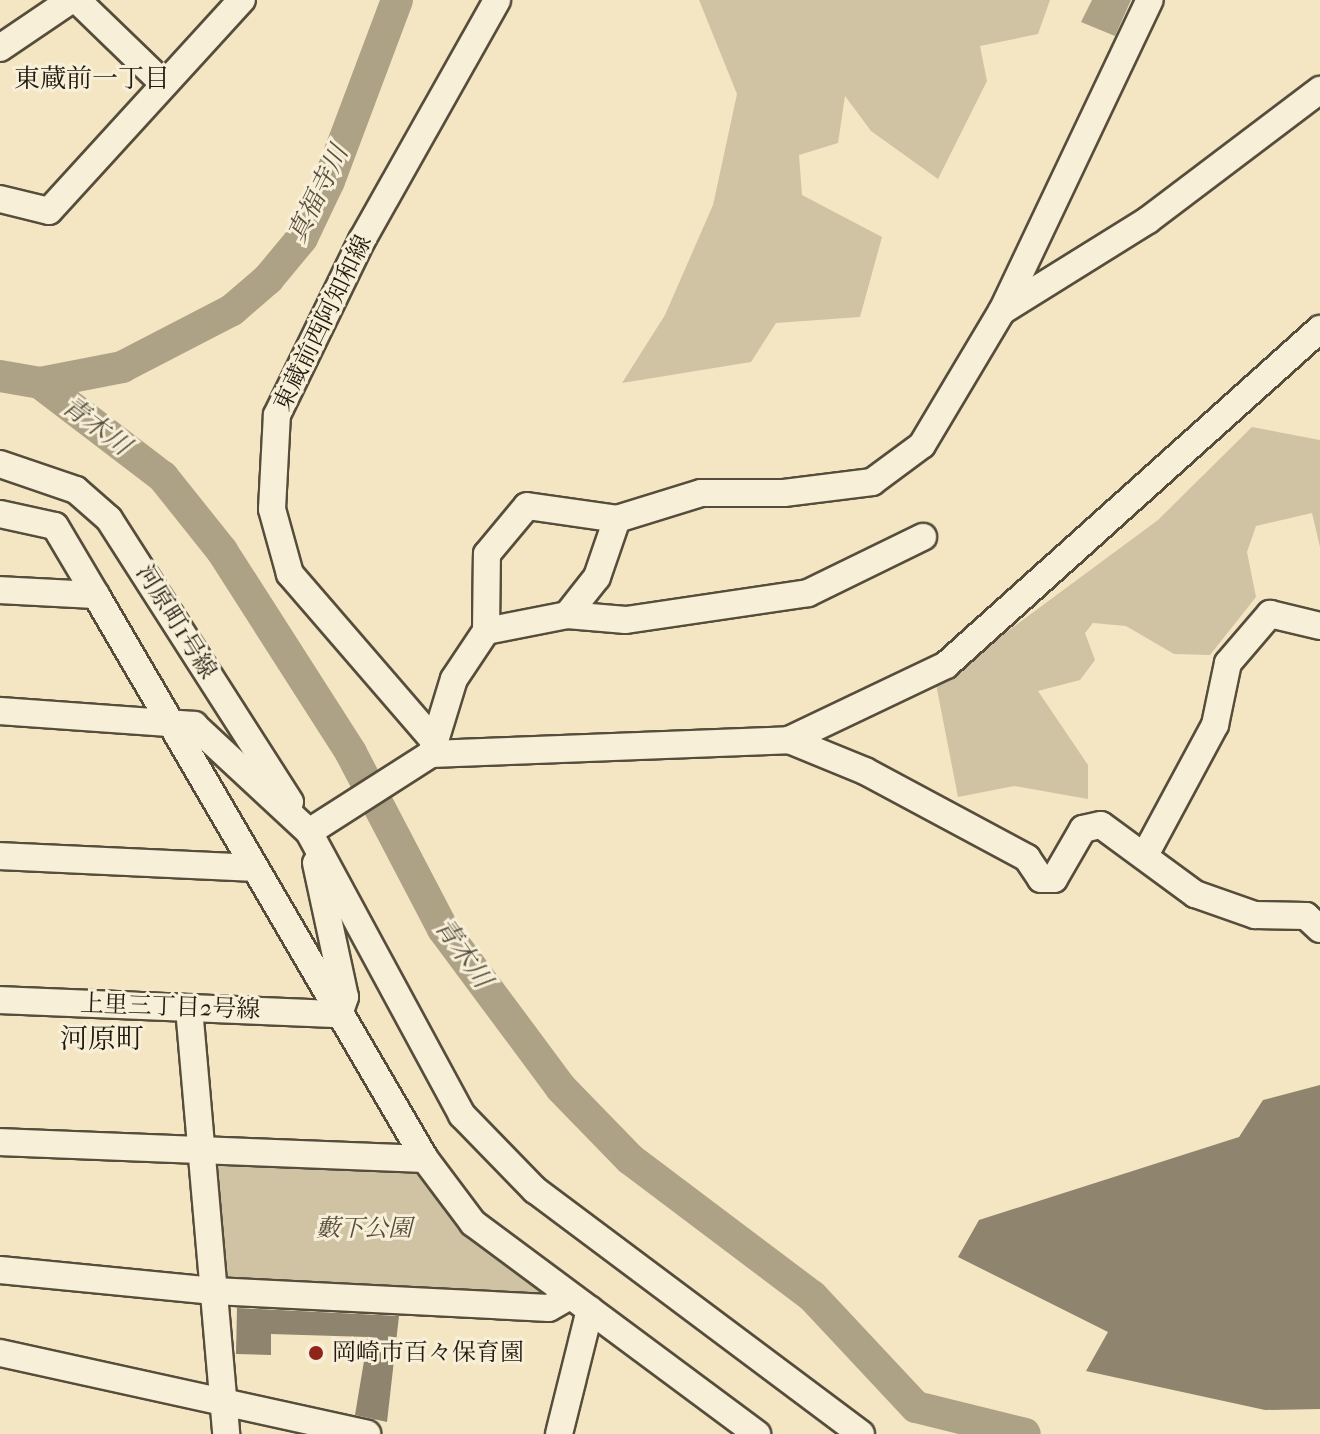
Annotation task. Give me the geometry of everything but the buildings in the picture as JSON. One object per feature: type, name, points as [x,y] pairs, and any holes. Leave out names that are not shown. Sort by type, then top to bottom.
[{"type":"street","points":[[0,48],[71,0]]},
{"type":"street","points":[[77,0],[164,84]]},
{"type":"street","points":[[0,199],[49,211],[242,0]]},
{"type":"street","name":"東蔵前西阿知和線","points":[[433,748],[290,574],[272,509],[277,415],[459,63],[497,0]]},
{"type":"street","points":[[309,832],[411,772],[433,748],[454,679],[486,631],[487,554],[527,506],[617,519],[701,493],[872,482],[922,445],[1002,311],[1150,0]]},
{"type":"street","points":[[1002,311],[1148,220],[1320,90]]},
{"type":"street","points":[[789,740],[946,665],[1320,329]]},
{"type":"street","name":"河原町1号線","points":[[0,464],[76,490],[109,519],[309,832]]},
{"type":"street","points":[[0,514],[55,526],[175,719],[254,868],[425,1159],[501,1250],[580,1303],[757,1434]]},
{"type":"street","points":[[567,615],[597,577],[617,519]]},
{"type":"street","points":[[486,631],[567,615],[626,620],[808,593],[923,537]]},
{"type":"street","points":[[0,590],[96,595]]},
{"type":"street","points":[[1145,855],[1215,725],[1228,663],[1270,614],[1320,626]]},
{"type":"street","points":[[0,711],[175,719],[194,725],[309,832],[462,1115],[535,1190],[861,1434]]},
{"type":"street","points":[[433,748],[789,740],[865,771],[1027,858],[1041,879],[1054,879],[1083,829],[1101,825],[1195,894],[1255,915],[1306,916],[1320,929]]},
{"type":"street","points":[[309,832],[345,997],[339,1014]]},
{"type":"street","points":[[0,856],[254,868]]},
{"type":"street","name":"上里三丁目2号線","points":[[0,1000],[339,1014]]},
{"type":"street","points":[[189,1008],[226,1434]]},
{"type":"street","points":[[0,1142],[425,1159]]},
{"type":"street","points":[[0,1270],[214,1291],[549,1308],[580,1303]]},
{"type":"street","points":[[559,1434],[580,1303]]},
{"type":"street","points":[[0,1353],[367,1434]]},
{"type":"green space","points":[[699,0],[1050,0],[1038,34],[980,46],[987,81],[938,179],[871,131],[845,96],[838,143],[799,155],[802,195],[882,237],[860,317],[776,323],[751,362],[622,383],[665,315],[713,205],[737,94]]},
{"type":"green space","points":[[1252,427],[1320,440],[1320,547],[1312,513],[1256,526],[1247,552],[1256,597],[1210,655],[1174,654],[1126,626],[1093,623],[1085,633],[1095,660],[1080,680],[1038,691],[1088,765],[1088,799],[1014,786],[958,797],[936,684],[1158,520]]},
{"type":"green space","name":"藪下公園","points":[[219,1161],[417,1168],[550,1291],[547,1300],[232,1286],[223,1277],[213,1168]]},
{"type":"shaded area","points":[[1092,0],[1131,0],[1115,36],[1081,22]]},
{"type":"waterway","name":"真福寺川","points":[[40,383],[122,367],[232,310],[268,279],[302,238],[329,181],[397,0]]},
{"type":"waterway","name":"青木川","points":[[0,376],[40,383],[163,477],[222,551],[351,753],[443,929],[561,1088],[630,1159],[812,1296],[916,1407],[1025,1434]]},
{"type":"place","name":"岡崎市百々保育園","points":[[316,1353]]},
{"type":"district","name":"東蔵前一丁目","points":[[92,79]]},
{"type":"district","name":"河原町","points":[[102,1039]]}]
